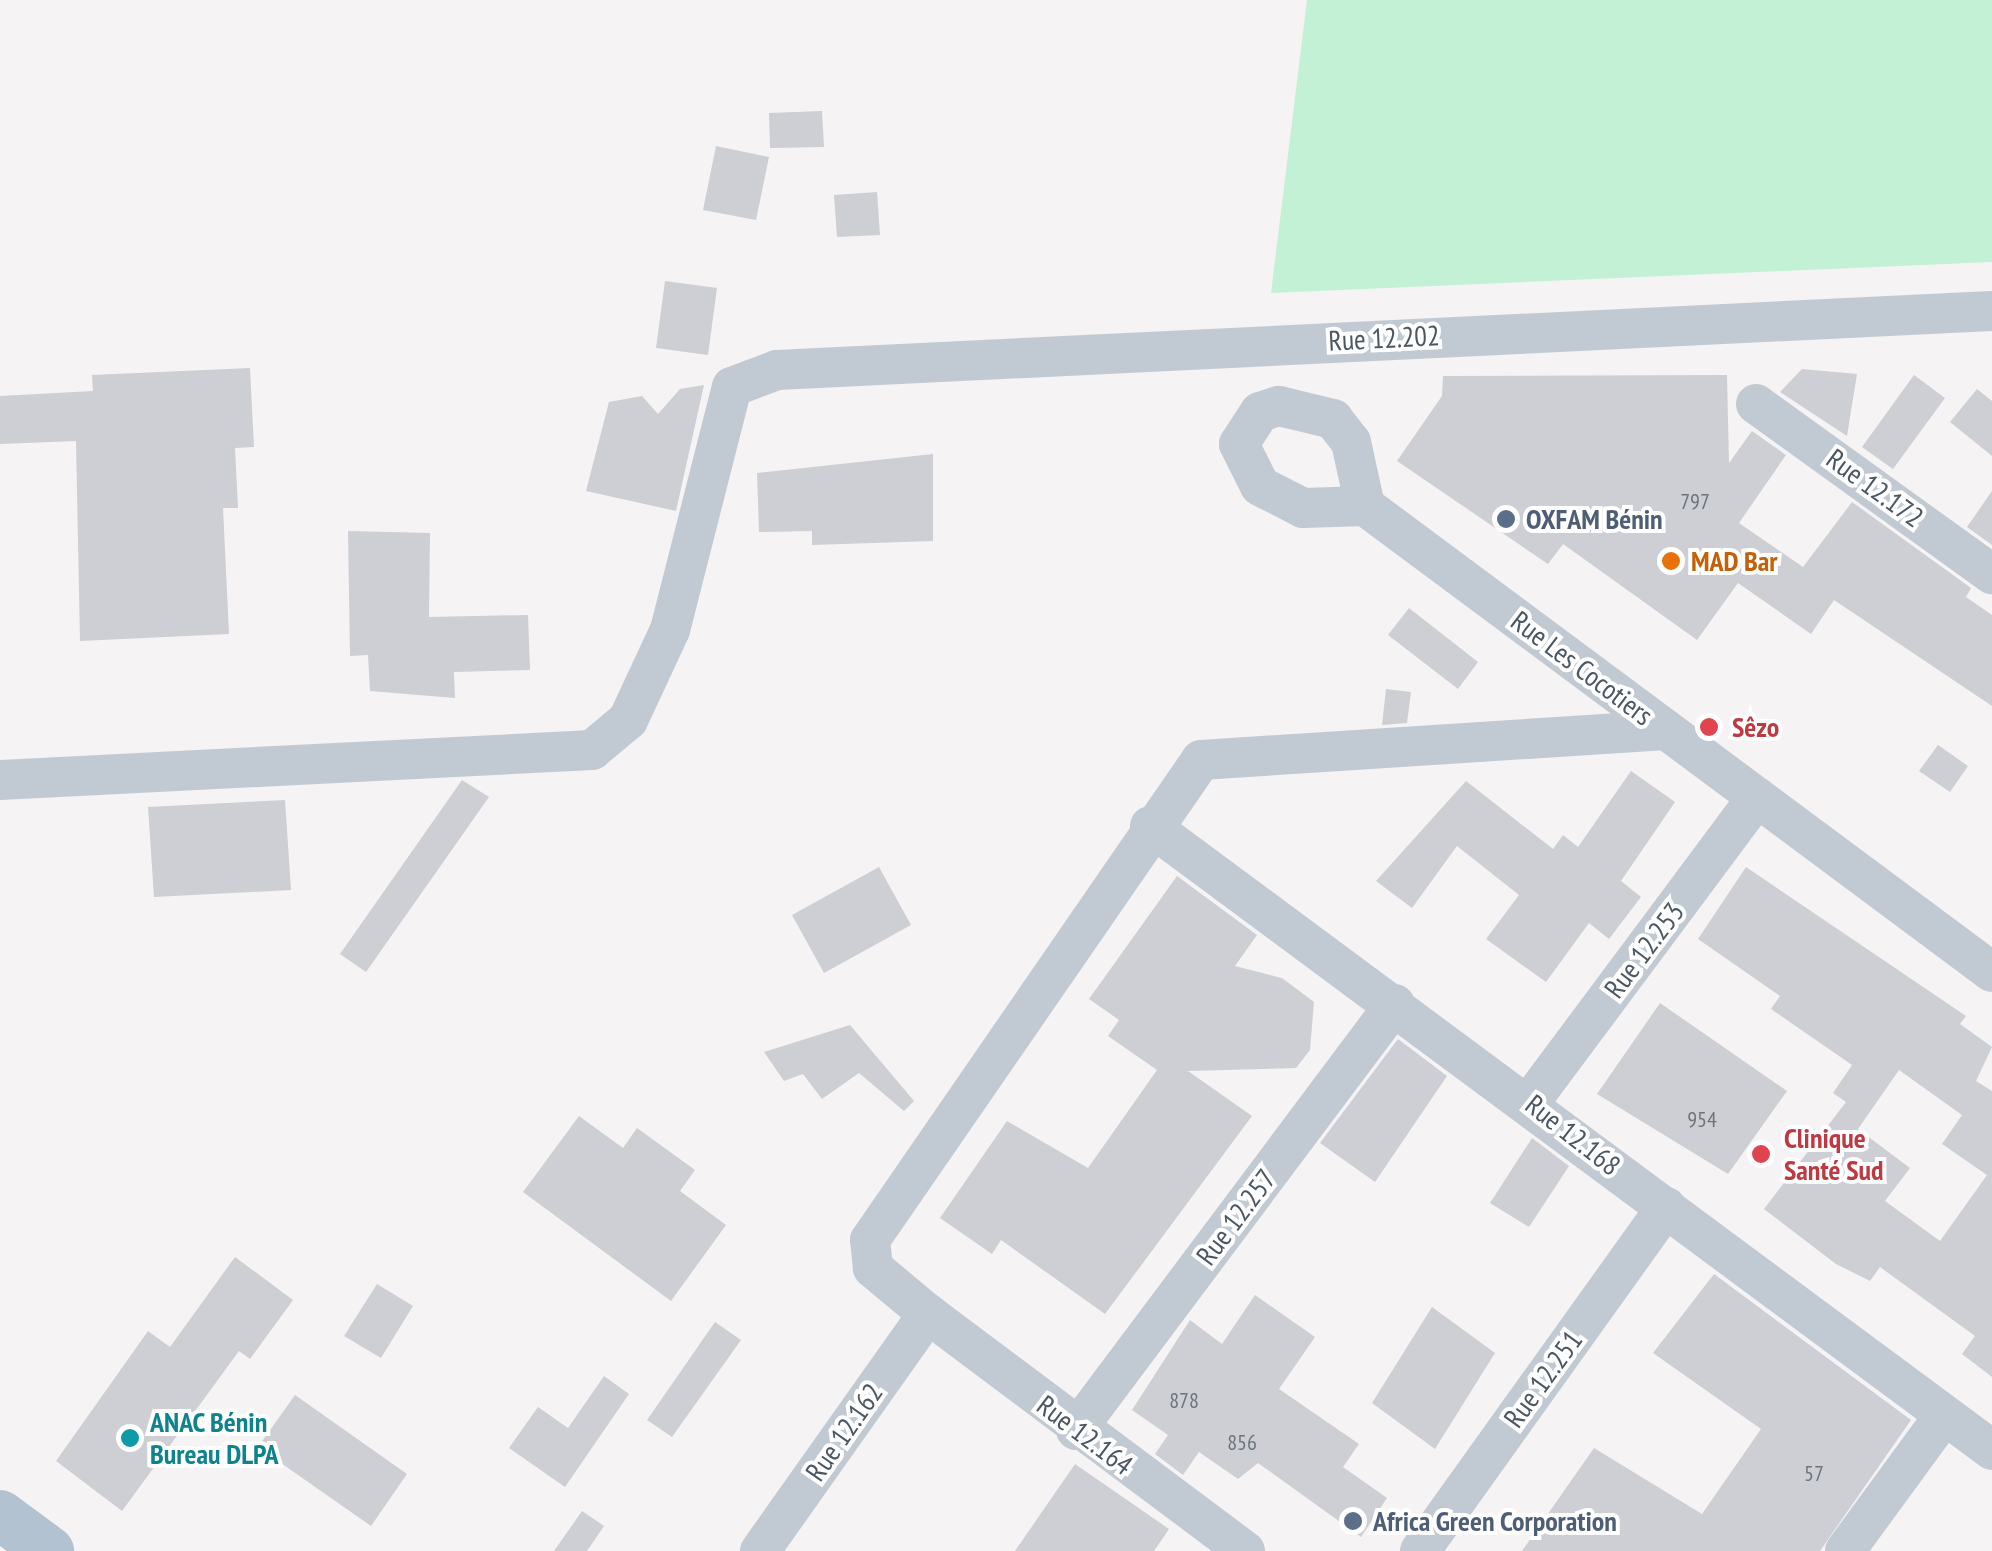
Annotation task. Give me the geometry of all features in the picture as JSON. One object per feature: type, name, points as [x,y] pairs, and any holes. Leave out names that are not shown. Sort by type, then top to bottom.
[{"type":"main road","points":[[0,1514],[49,1551]]},
{"type":"street","name":"Rue 12.202","points":[[0,780],[592,750],[628,720],[670,630],[732,387],[777,370],[1992,310]]},
{"type":"street","name":"Rue 12.172","points":[[1756,404],[1992,574]]},
{"type":"street","name":"Rue Les Cocotiers","points":[[1366,506],[1992,972]]},
{"type":"street","name":"Rue 12.164","points":[[1246,1551],[1190,1536],[1076,1430],[873,1268],[870,1240],[1150,826],[1201,760],[1666,730]]},
{"type":"street","name":"Rue 12.253","points":[[1530,1102],[1757,798]]},
{"type":"street","name":"Rue 12.168","points":[[1150,826],[1530,1102],[1992,1450]]},
{"type":"street","name":"Rue 12.257","points":[[1076,1430],[1395,1004]]},
{"type":"street","name":"Rue 12.251","points":[[1420,1551],[1666,1207]]},
{"type":"street","name":"Rue 12.162","points":[[760,1551],[928,1314]]},
{"type":"street","points":[[1845,1551],[1943,1416]]},
{"type":"green space","points":[[1307,0],[1992,0],[1992,262],[1271,293]]},
{"type":"building","points":[[822,111],[824,147],[770,148],[769,113]]},
{"type":"building","points":[[716,146],[769,157],[756,220],[703,210]]},
{"type":"building","points":[[877,192],[880,235],[837,237],[834,195]]},
{"type":"building","points":[[665,281],[717,288],[708,355],[656,348]]},
{"type":"building","points":[[250,368],[254,447],[235,448],[238,508],[223,508],[229,634],[80,641],[76,441],[0,444],[0,396],[93,391],[92,375]]},
{"type":"building","points":[[1802,369],[1857,374],[1847,436],[1780,392]]},
{"type":"building","points":[[1727,375],[1729,463],[1752,431],[1786,455],[1739,523],[1803,567],[1852,502],[1971,588],[1966,597],[1992,615],[1992,706],[1834,600],[1811,634],[1738,583],[1697,640],[1563,544],[1548,564],[1397,461],[1442,396],[1443,376]]},
{"type":"building","points":[[1914,375],[1945,398],[1893,469],[1862,447]]},
{"type":"building","points":[[704,385],[676,511],[586,491],[609,402],[642,396],[658,414],[680,389]]},
{"type":"building","points":[[1977,389],[1992,401],[1992,456],[1950,422]]},
{"type":"building","points":[[933,454],[933,541],[812,545],[812,531],[759,532],[757,473]]},
{"type":"building","points":[[1992,491],[1992,545],[1967,527]]},
{"type":"building","points":[[348,531],[430,533],[429,617],[528,615],[530,670],[454,672],[455,698],[370,691],[368,655],[350,656]]},
{"type":"building","points":[[1409,608],[1478,662],[1458,689],[1388,635]]},
{"type":"building","points":[[1386,689],[1411,692],[1407,723],[1382,725]]},
{"type":"building","points":[[1938,745],[1968,766],[1950,792],[1919,771]]},
{"type":"building","points":[[1631,771],[1675,802],[1621,881],[1641,897],[1609,939],[1589,923],[1546,982],[1486,939],[1519,895],[1457,846],[1412,908],[1376,881],[1466,781],[1553,849],[1563,835],[1578,847]]},
{"type":"building","points":[[462,780],[489,797],[366,972],[340,954]]},
{"type":"building","points":[[285,800],[291,890],[154,897],[148,807]]},
{"type":"building","points":[[879,867],[911,925],[824,973],[792,915]]},
{"type":"building","points":[[1746,867],[1966,1016],[1960,1024],[1992,1047],[1976,1081],[1992,1091],[1992,1377],[1962,1354],[1975,1336],[1880,1267],[1870,1281],[1836,1264],[1764,1209],[1846,1102],[1833,1093],[1852,1065],[1771,1009],[1780,996],[1698,939]],"holes":[[[1899,1070],[1962,1115],[1942,1144],[1987,1175],[1940,1241],[1885,1201],[1910,1168],[1858,1129]]]},
{"type":"building","points":[[1177,876],[1257,935],[1235,966],[1282,978],[1314,1002],[1310,1050],[1296,1068],[1188,1071],[1252,1116],[1105,1314],[1001,1240],[992,1254],[940,1218],[1007,1121],[1088,1168],[1157,1070],[1108,1036],[1119,1020],[1089,999]]},
{"type":"building","points":[[1660,1003],[1787,1091],[1728,1174],[1597,1094]]},
{"type":"building","points":[[850,1025],[914,1101],[904,1111],[859,1073],[822,1099],[803,1074],[784,1081],[764,1052]]},
{"type":"building","points":[[1398,1039],[1447,1076],[1375,1182],[1320,1143]]},
{"type":"building","points":[[579,1116],[623,1148],[637,1128],[695,1170],[680,1191],[726,1225],[671,1301],[523,1192]]},
{"type":"building","points":[[1532,1138],[1569,1166],[1529,1227],[1490,1203]]},
{"type":"building","points":[[235,1257],[293,1300],[250,1359],[239,1351],[122,1511],[56,1461],[148,1331],[170,1347]]},
{"type":"building","points":[[1714,1274],[1911,1420],[1820,1551],[1522,1551],[1594,1448],[1702,1514],[1761,1429],[1653,1353]]},
{"type":"building","points":[[377,1284],[413,1306],[381,1358],[344,1336]]},
{"type":"building","points":[[1255,1295],[1315,1337],[1279,1389],[1359,1444],[1343,1467],[1387,1498],[1361,1537],[1258,1463],[1238,1479],[1199,1452],[1183,1475],[1155,1454],[1168,1435],[1132,1410],[1190,1320],[1222,1344]]},
{"type":"building","points":[[1432,1307],[1495,1353],[1435,1449],[1372,1403]]},
{"type":"building","points":[[715,1322],[741,1340],[672,1437],[647,1420]]},
{"type":"building","points":[[604,1376],[629,1394],[565,1487],[509,1448],[538,1407],[568,1428]]},
{"type":"building","points":[[295,1395],[407,1474],[371,1526],[258,1447]]},
{"type":"building","points":[[1075,1464],[1169,1529],[1154,1551],[1015,1551]]},
{"type":"building","points":[[582,1511],[604,1526],[587,1551],[554,1551]]},
{"type":"place","name":"OXFAM Bénin","points":[[1506,519]]},
{"type":"place","name":"MAD Bar","points":[[1671,561]]},
{"type":"place","name":"Sêzo","points":[[1709,727]]},
{"type":"place","name":"Clinique Santé Sud","points":[[1761,1154]]},
{"type":"place","name":"ANAC Bénin Bureau DLPA","points":[[130,1438]]},
{"type":"place","name":"Africa Green Corporation","points":[[1353,1521]]}]
